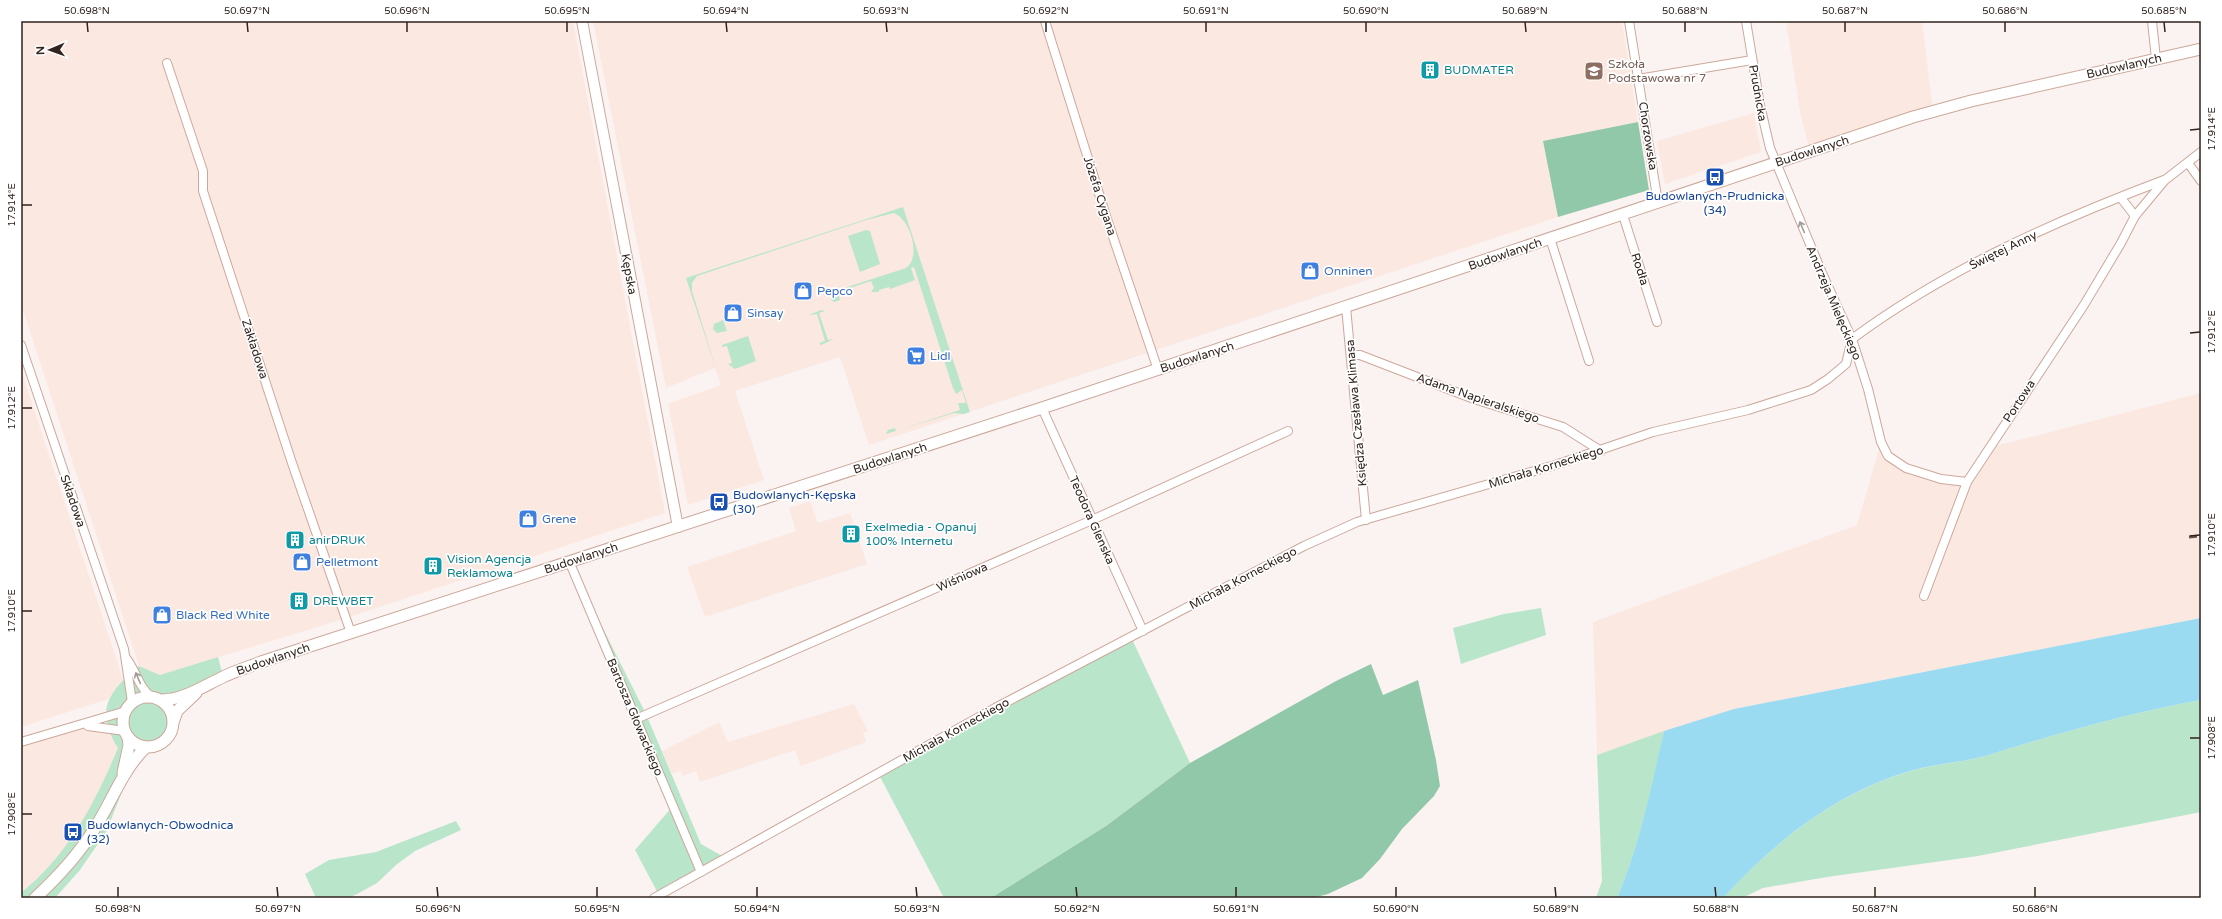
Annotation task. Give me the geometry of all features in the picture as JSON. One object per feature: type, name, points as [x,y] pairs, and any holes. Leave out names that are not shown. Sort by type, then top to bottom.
[{"type":"main road","name":"Budowlanych","points":[[157,699],[168,700],[201,688],[242,669],[351,632],[1158,370],[1913,117],[1971,101],[2201,49]]},
{"type":"main road","name":"Budowlanych","points":[[174,720],[177,711],[201,688]]},
{"type":"main road","points":[[122,778],[130,745],[124,725],[129,707],[140,698],[157,699],[169,706],[174,720],[173,727],[166,740],[153,746],[146,747],[139,745],[127,734]]},
{"type":"main road","points":[[36,898],[57,878],[85,843],[122,778],[146,747]]},
{"type":"street","name":"Kępska","points":[[582,21],[678,527]]},
{"type":"street","name":"Józefa Cygana","points":[[1045,21],[1106,216],[1158,370]]},
{"type":"street","name":"Chorzowska","points":[[1629,21],[1658,203]]},
{"type":"street","name":"Prudnicka","points":[[1746,21],[1766,135],[1776,163]]},
{"type":"street","points":[[2152,21],[2156,59]]},
{"type":"street","points":[[1638,79],[1752,60]]},
{"type":"street","name":"Zakładowa","points":[[166,63],[203,171],[203,190],[208,206],[292,463],[351,632]]},
{"type":"street","name":"Świętej Anny","points":[[2135,216],[2165,180],[2201,152]]},
{"type":"street","name":"Andrzeja Mielęckiego","points":[[1776,163],[1852,339],[1868,389],[1880,442],[1888,456],[1906,468],[1941,479],[1967,482]]},
{"type":"street","points":[[2188,163],[2201,180]]},
{"type":"street","name":"Świętej Anny","points":[[1852,339],[1902,303],[1980,260],[2165,180]]},
{"type":"street","points":[[2121,198],[2135,216]]},
{"type":"street","name":"Rodła","points":[[1623,215],[1657,322]]},
{"type":"street","name":"Portowa","points":[[1924,596],[1967,482],[2084,304],[2121,244],[2135,216]]},
{"type":"street","points":[[1550,238],[1589,361]]},
{"type":"street","name":"Księdza Czesława Klimasa","points":[[1346,307],[1366,520]]},
{"type":"street","name":"Michała Korneckiego","points":[[654,898],[995,708],[1304,546],[1357,522],[1601,451],[1653,432],[1753,408],[1811,390],[1828,379],[1846,364],[1852,339]]},
{"type":"street","name":"Składowa","points":[[21,345],[126,657],[129,707]]},
{"type":"street","name":"Adama Napieralskiego","points":[[1351,355],[1360,355],[1474,399],[1563,426],[1601,451]]},
{"type":"street","name":"Teodora Glenska","points":[[1042,408],[1143,631]]},
{"type":"street","name":"Wiśniowa","points":[[636,719],[1092,520],[1288,431]]},
{"type":"street","name":"Bartosza Głowackiego","points":[[569,561],[701,872]]},
{"type":"street","name":"Składowa","points":[[126,657],[134,668],[145,693],[157,699]]},
{"type":"street","points":[[21,742],[51,732],[83,725],[129,707]]},
{"type":"street","points":[[83,725],[127,734]]},
{"type":"shaded area","points":[[21,21],[573,21],[665,513],[337,621],[160,675],[139,666],[21,304]]},
{"type":"shaded area","points":[[593,21],[1622,21],[1638,122],[1543,141],[1558,217],[869,445],[840,357],[735,391],[764,480],[688,505],[668,404],[721,385],[715,368],[666,388]]},
{"type":"shaded area","points":[[1786,21],[1922,21],[1933,112],[1810,152],[1800,112]]},
{"type":"shaded area","points":[[1754,113],[1761,152],[1665,184],[1657,141]]},
{"type":"shaded area","points":[[21,370],[123,679],[108,699],[21,727]]},
{"type":"shaded area","points":[[2201,393],[2201,618],[1734,709],[1597,755],[1593,622],[1857,525],[1881,442],[1888,456],[1906,468],[1967,482],[1988,448]]},
{"type":"shaded area","points":[[810,501],[818,523],[850,513],[867,564],[705,617],[687,567],[796,531],[789,508]]},
{"type":"shaded area","points":[[854,704],[868,731],[863,733],[866,742],[801,766],[795,750],[700,782],[696,771],[683,776],[680,771],[672,774],[662,751],[719,722],[728,742]]},
{"type":"shaded area","points":[[83,725],[108,727],[118,748],[102,787],[86,818],[71,840],[38,879],[21,893],[21,747],[31,738]]},
{"type":"green space","points":[[1638,122],[1649,190],[1558,217],[1543,141]]},
{"type":"green space","points":[[903,207],[970,412],[964,414],[954,413],[901,430],[960,410],[958,403],[966,403],[962,390],[956,394],[953,388],[914,267],[911,268],[915,280],[890,289],[889,287],[879,290],[879,292],[871,292],[874,288],[871,281],[838,292],[840,300],[834,302],[831,300],[832,294],[835,291],[906,268],[911,263],[913,256],[912,239],[909,230],[900,217],[894,213],[866,220],[697,276],[692,283],[692,291],[717,372],[686,278]]},
{"type":"green space","points":[[866,230],[870,231],[880,264],[860,272],[848,236]]},
{"type":"green space","points":[[821,310],[825,311],[819,313],[828,340],[834,339],[821,345],[819,343],[825,341],[817,314],[809,315]]},
{"type":"green space","points":[[723,320],[727,331],[717,333],[713,329],[714,324]]},
{"type":"green space","points":[[748,336],[756,361],[735,369],[728,364],[732,363],[727,346],[722,347],[722,345]]},
{"type":"green space","points":[[895,428],[896,431],[886,434],[888,430]]},
{"type":"green space","points":[[569,561],[646,714],[701,844],[726,858],[659,895],[635,850],[673,806]]},
{"type":"green space","points":[[1541,608],[1546,635],[1461,664],[1453,628],[1504,614]]},
{"type":"green space","points":[[1131,637],[1190,763],[1106,826],[991,898],[944,898],[878,773]]},
{"type":"green space","points":[[218,657],[223,676],[201,688],[174,720],[173,727],[166,740],[153,746],[146,747],[126,782],[106,832],[80,870],[55,898],[21,898],[21,893],[53,862],[66,845],[90,808],[100,789],[118,748],[107,723],[106,712],[108,702],[120,684],[139,666],[160,675]]},
{"type":"green space","points":[[1371,664],[1383,695],[1418,680],[1436,760],[1440,786],[1434,796],[1402,829],[1380,859],[1362,878],[1328,894],[1313,898],[991,898],[1106,826],[1190,763],[1336,681]]},
{"type":"green space","points":[[2201,700],[2201,812],[1978,856],[1827,877],[1763,888],[1742,898],[1723,898],[1766,855],[1789,836],[1813,818],[1866,788],[1923,768],[1977,758],[2146,711]]},
{"type":"green space","points":[[1664,731],[1639,837],[1617,898],[1596,898],[1602,881],[1597,755]]},
{"type":"green space","points":[[456,821],[461,830],[415,851],[396,865],[377,883],[348,898],[316,898],[305,874],[329,860],[376,852]]},
{"type":"water","points":[[2201,618],[2201,700],[2146,711],[1977,758],[1922,768],[1865,788],[1813,818],[1789,836],[1766,855],[1723,898],[1617,898],[1639,837],[1664,731],[1734,709]]},
{"type":"railway","points":[[2189,537],[2201,536]]},
{"type":"place","name":"BUDMATER","points":[[1430,70]]},
{"type":"place","name":"Szkoła Podstawowa nr 7","points":[[1594,71]]},
{"type":"place","name":"Budowlanych-Prudnicka (34)","points":[[1715,177]]},
{"type":"place","name":"Onninen","points":[[1310,271]]},
{"type":"place","name":"Pepco","points":[[803,291]]},
{"type":"place","name":"Sinsay","points":[[733,313]]},
{"type":"place","name":"Lidl","points":[[916,356]]},
{"type":"place","name":"Budowlanych-Kępska (30)","points":[[719,502]]},
{"type":"place","name":"Grene","points":[[528,519]]},
{"type":"place","name":"Exelmedia - Opanuj 100% Internetu","points":[[851,534]]},
{"type":"place","name":"anirDRUK","points":[[295,540]]},
{"type":"place","name":"Pelletmont","points":[[302,562]]},
{"type":"place","name":"Vision Agencja Reklamowa","points":[[433,566]]},
{"type":"place","name":"DREWBET","points":[[299,601]]},
{"type":"place","name":"Black Red White","points":[[162,615]]},
{"type":"place","name":"Budowlanych-Obwodnica (32)","points":[[73,832]]}]
